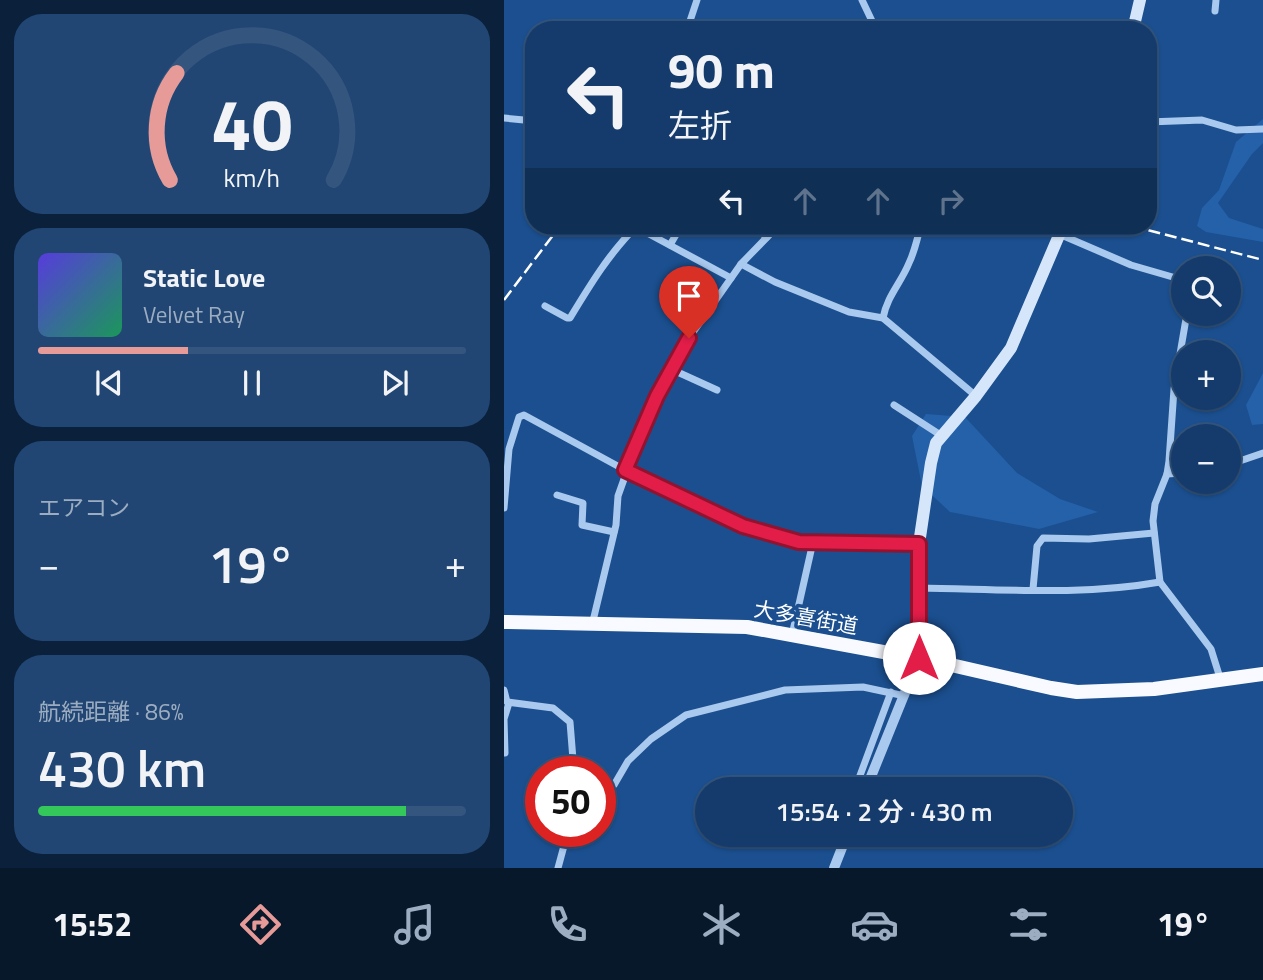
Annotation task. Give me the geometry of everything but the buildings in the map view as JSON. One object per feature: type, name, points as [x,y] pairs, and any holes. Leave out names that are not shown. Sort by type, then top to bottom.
[{"type":"highway","name":"大多喜街道","points":[[504,622],[736,627],[919,658],[1077,692],[1127,691],[1263,674]]},
{"type":"main road","points":[[1135,21],[1140,0]]},
{"type":"main road","points":[[919,658],[919,544],[936,443],[1012,348],[1059,235]]},
{"type":"street","points":[[690,21],[697,0]]},
{"type":"street","points":[[862,0],[872,21]]},
{"type":"street","points":[[1214,11],[1216,0]]},
{"type":"street","points":[[504,118],[524,120]]},
{"type":"street","points":[[1157,122],[1202,120],[1236,131],[1263,129]]},
{"type":"street","points":[[545,306],[567,318],[570,317],[599,271],[626,235]]},
{"type":"street","points":[[653,235],[731,278]]},
{"type":"street","points":[[670,244],[676,235]]},
{"type":"street","points":[[592,625],[614,532],[618,496],[625,470],[652,405],[689,338],[741,264],[767,237],[764,235]]},
{"type":"street","points":[[883,318],[892,292],[911,261],[918,235]]},
{"type":"street","points":[[1071,235],[1131,265],[1171,277]]},
{"type":"street","points":[[741,264],[775,282],[849,313],[883,318],[976,396]]},
{"type":"street","points":[[1185,326],[1177,366],[1167,474],[1155,504],[1154,533],[1160,582],[1210,649],[1216,659],[1221,681]]},
{"type":"street","points":[[673,370],[717,390]]},
{"type":"street","points":[[894,405],[942,436]]},
{"type":"street","points":[[504,508],[509,449],[519,417],[524,415],[625,470],[743,526],[799,542],[919,544]]},
{"type":"street","points":[[504,440],[509,449]]},
{"type":"street","points":[[1241,461],[1263,453]]},
{"type":"street","points":[[1167,474],[1171,474]]},
{"type":"street","points":[[557,495],[583,503],[582,525],[614,532]]},
{"type":"street","points":[[1033,589],[1038,546],[1043,538],[1089,539],[1154,533]]},
{"type":"street","points":[[792,635],[813,542]]},
{"type":"street","points":[[919,588],[1091,590],[1160,582]]},
{"type":"street","points":[[871,777],[919,658]]},
{"type":"street","points":[[616,782],[628,761],[651,739],[686,715],[785,690],[863,687],[905,696]]},
{"type":"street","points":[[504,690],[509,703],[504,719],[505,753]]},
{"type":"street","points":[[859,777],[891,692]]},
{"type":"street","points":[[509,703],[553,708],[570,722],[573,756]]},
{"type":"street","points":[[558,868],[564,847]]},
{"type":"street","points":[[834,868],[842,847]]},
{"type":"shaded area","points":[[1263,119],[1263,143],[1252,154],[1218,203],[1229,218],[1263,229],[1263,242],[1206,232],[1197,226],[1202,208],[1219,190],[1236,142]]},
{"type":"shaded area","points":[[1263,373],[1263,424],[1252,425],[1246,405]]},
{"type":"shaded area","points":[[926,414],[965,417],[1017,473],[1060,499],[1098,512],[1039,529],[950,512],[922,486],[912,436]]},
{"type":"railway","points":[[1157,232],[1263,260]]},
{"type":"railway","points":[[504,300],[553,235]]},
{"type":"route","points":[[689,338],[657,396],[625,470],[743,526],[799,542],[919,544],[919,658]]}]
